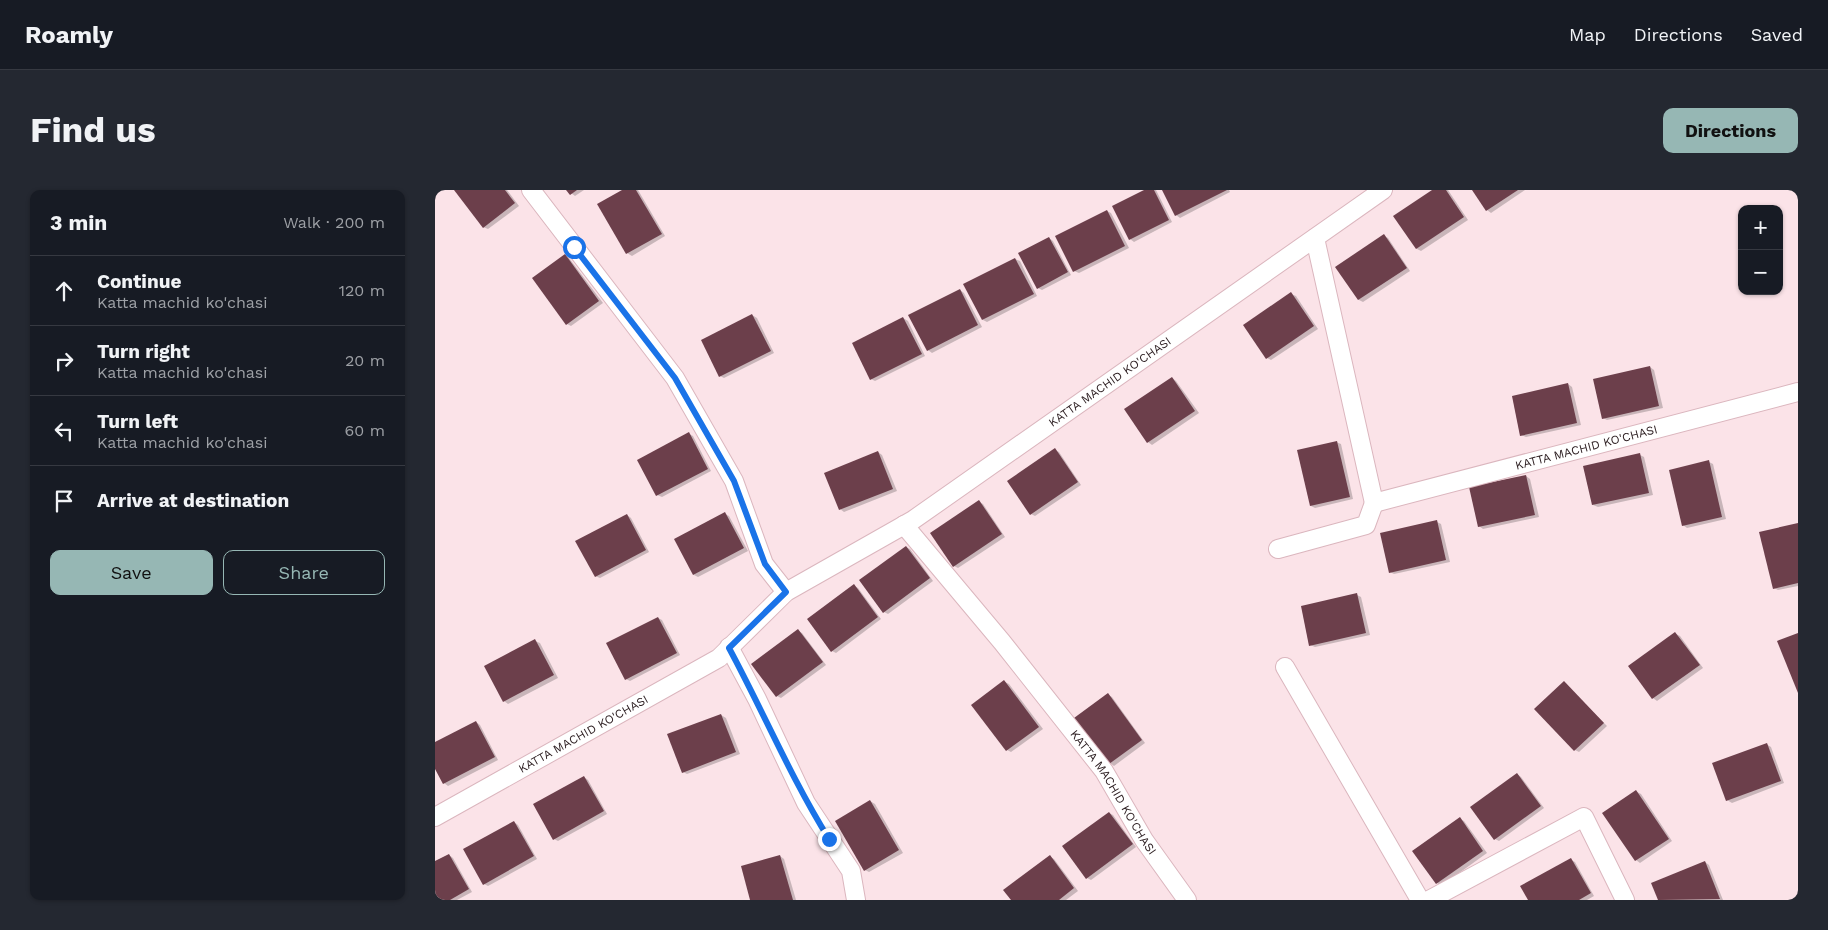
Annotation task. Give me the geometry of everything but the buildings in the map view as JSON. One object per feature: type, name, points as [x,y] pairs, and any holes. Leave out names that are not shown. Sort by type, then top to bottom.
[{"type":"street","points":[[531,190],[675,378],[734,481],[765,564],[786,592]]},
{"type":"street","name":"KATTA MACHID KO'CHASI","points":[[435,818],[719,658],[786,592],[904,525],[1383,190]]},
{"type":"street","points":[[1278,549],[1366,525],[1374,503],[1315,238]]},
{"type":"street","name":"KATTA MACHID KO'CHASI","points":[[1374,503],[1798,392]]},
{"type":"street","name":"KATTA MACHID KO'CHASI","points":[[904,525],[1009,650],[1104,771],[1144,840],[1187,900]]},
{"type":"street","points":[[729,648],[757,699],[806,802],[851,871],[856,900]]},
{"type":"street","points":[[1285,667],[1420,900]]},
{"type":"street","points":[[1429,900],[1584,817],[1625,900]]},
{"type":"route","points":[[574,247],[675,378],[734,481],[765,564],[786,592],[729,648],[757,699],[806,802],[829,839]]}]
